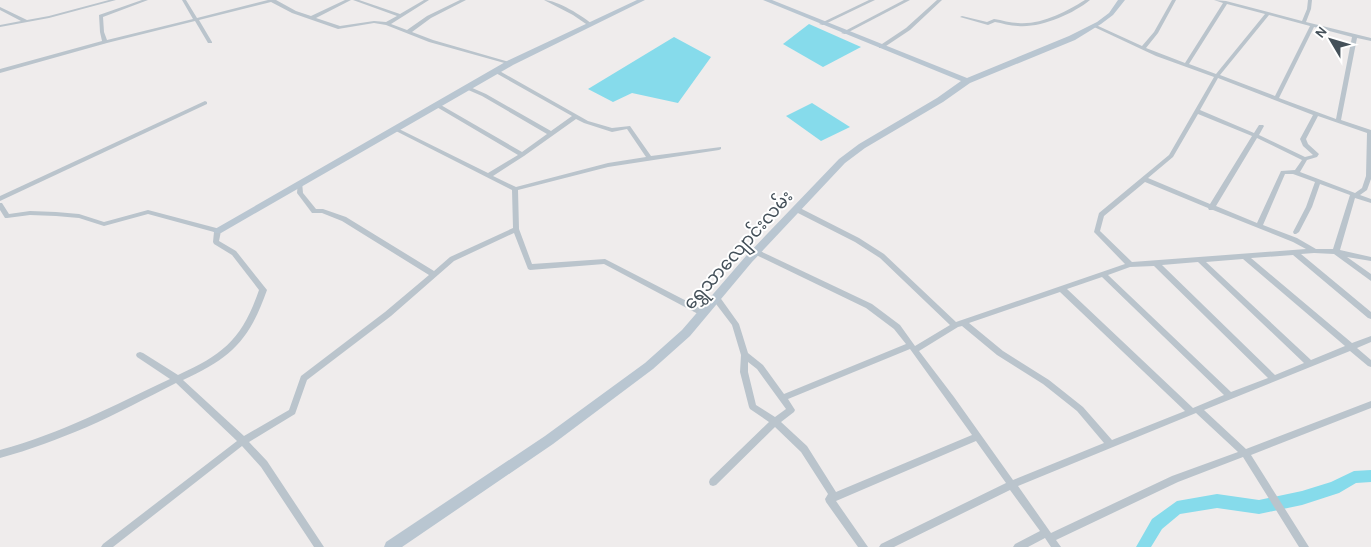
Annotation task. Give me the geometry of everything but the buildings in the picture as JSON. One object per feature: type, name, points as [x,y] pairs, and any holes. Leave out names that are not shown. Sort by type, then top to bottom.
[{"type":"street","points":[[0,26],[114,0]]},
{"type":"street","points":[[106,42],[102,32],[101,16],[146,0]]},
{"type":"street","points":[[184,0],[210,42]]},
{"type":"street","points":[[0,71],[272,0],[294,12],[340,28],[374,22],[387,24],[431,42],[510,63]]},
{"type":"street","points":[[312,18],[349,0]]},
{"type":"street","points":[[355,0],[401,16]]},
{"type":"street","points":[[387,24],[424,0]]},
{"type":"street","points":[[408,32],[429,18],[464,0]]},
{"type":"street","points":[[546,0],[591,24]]},
{"type":"street","points":[[0,205],[7,216],[30,213],[56,214],[79,216],[104,224],[148,212],[218,231],[510,63],[642,0]]},
{"type":"street","points":[[766,0],[843,33],[967,81]]},
{"type":"street","points":[[821,24],[873,0]]},
{"type":"street","points":[[843,33],[908,0]]},
{"type":"street","points":[[881,47],[908,28],[940,0]]},
{"type":"street","points":[[962,17],[988,24],[994,20],[1020,25],[1030,24],[1063,14],[1088,0]]},
{"type":"street","name":"ရွှေသာလျောင်းလမ်း","points":[[391,547],[549,440],[649,366],[686,333],[756,252],[842,161],[862,146],[940,100],[967,81],[1072,38],[1094,26],[1111,14],[1122,0]]},
{"type":"street","points":[[1143,48],[1156,33],[1174,0]]},
{"type":"street","points":[[1216,0],[1371,40]]},
{"type":"street","points":[[1304,22],[1310,0]]},
{"type":"street","points":[[1186,65],[1226,2]]},
{"type":"street","points":[[0,8],[26,21]]},
{"type":"street","points":[[1130,265],[1096,232],[1101,215],[1171,156],[1217,76],[1268,13]]},
{"type":"street","points":[[1276,99],[1313,25]]},
{"type":"street","points":[[1094,26],[1186,65],[1316,114],[1370,132],[1368,176],[1365,188],[1352,198],[1336,252]]},
{"type":"street","points":[[1338,122],[1355,36]]},
{"type":"street","points":[[496,72],[586,122],[612,130],[628,127],[650,159]]},
{"type":"street","points":[[468,88],[484,95],[551,134]]},
{"type":"street","points":[[0,200],[205,103]]},
{"type":"street","points":[[437,105],[522,155]]},
{"type":"street","points":[[1197,111],[1256,135],[1305,159]]},
{"type":"street","points":[[1294,172],[1297,172],[1305,159],[1316,154],[1305,145],[1303,139],[1316,114]]},
{"type":"street","points":[[488,176],[522,155],[576,116]]},
{"type":"street","points":[[1211,208],[1261,126]]},
{"type":"street","points":[[395,129],[515,190],[608,165],[719,148]]},
{"type":"street","points":[[1259,226],[1283,172],[1294,172],[1371,201]]},
{"type":"street","points":[[1144,179],[1211,208],[1295,240],[1314,251]]},
{"type":"street","points":[[1296,232],[1309,207],[1318,182]]},
{"type":"street","points":[[300,183],[300,193],[314,212],[323,211],[344,219],[433,274]]},
{"type":"street","points":[[515,190],[516,229],[530,267],[604,261],[703,313]]},
{"type":"street","points":[[796,209],[857,240],[882,256],[959,324],[1046,382],[1080,409],[1110,444]]},
{"type":"street","points":[[106,547],[243,441],[292,412],[304,378],[388,314],[452,259],[516,229]]},
{"type":"street","points":[[0,454],[31,446],[127,404],[204,368],[231,347],[246,330],[256,310],[262,290],[234,253],[216,242],[218,231]]},
{"type":"street","points":[[784,397],[912,348],[959,324],[1130,265],[1314,251],[1336,252],[1371,259]]},
{"type":"street","points":[[756,252],[868,306],[897,327],[951,399],[1056,547]]},
{"type":"street","points":[[1294,252],[1371,316]]},
{"type":"street","points":[[1336,252],[1371,278]]},
{"type":"street","points":[[1244,256],[1371,364]]},
{"type":"street","points":[[1199,260],[1310,364]]},
{"type":"street","points":[[1156,263],[1274,379]]},
{"type":"street","points":[[1103,274],[1230,396]]},
{"type":"street","points":[[1062,288],[1194,410],[1245,453],[1304,547]]},
{"type":"street","points":[[713,482],[775,422],[791,410],[784,397],[760,367],[745,354],[740,345],[736,324],[716,298]]},
{"type":"street","points":[[884,547],[1011,485],[1371,340]]},
{"type":"street","points":[[745,354],[744,372],[753,407],[775,422],[804,449],[833,494],[829,499]]},
{"type":"street","points":[[140,355],[177,379],[243,441],[264,464],[319,547]]},
{"type":"street","points":[[1018,547],[1048,536],[1176,479],[1371,404]]},
{"type":"street","points":[[829,499],[977,437]]},
{"type":"street","points":[[829,499],[863,547]]},
{"type":"water","points":[[809,24],[861,47],[823,67],[783,44]]},
{"type":"water","points":[[674,37],[711,57],[678,103],[632,93],[613,102],[588,89]]},
{"type":"water","points":[[812,103],[850,127],[821,141],[786,116]]},
{"type":"waterway","points":[[1143,547],[1157,524],[1177,508],[1217,501],[1259,507],[1302,498],[1334,488],[1354,477],[1371,476]]}]
